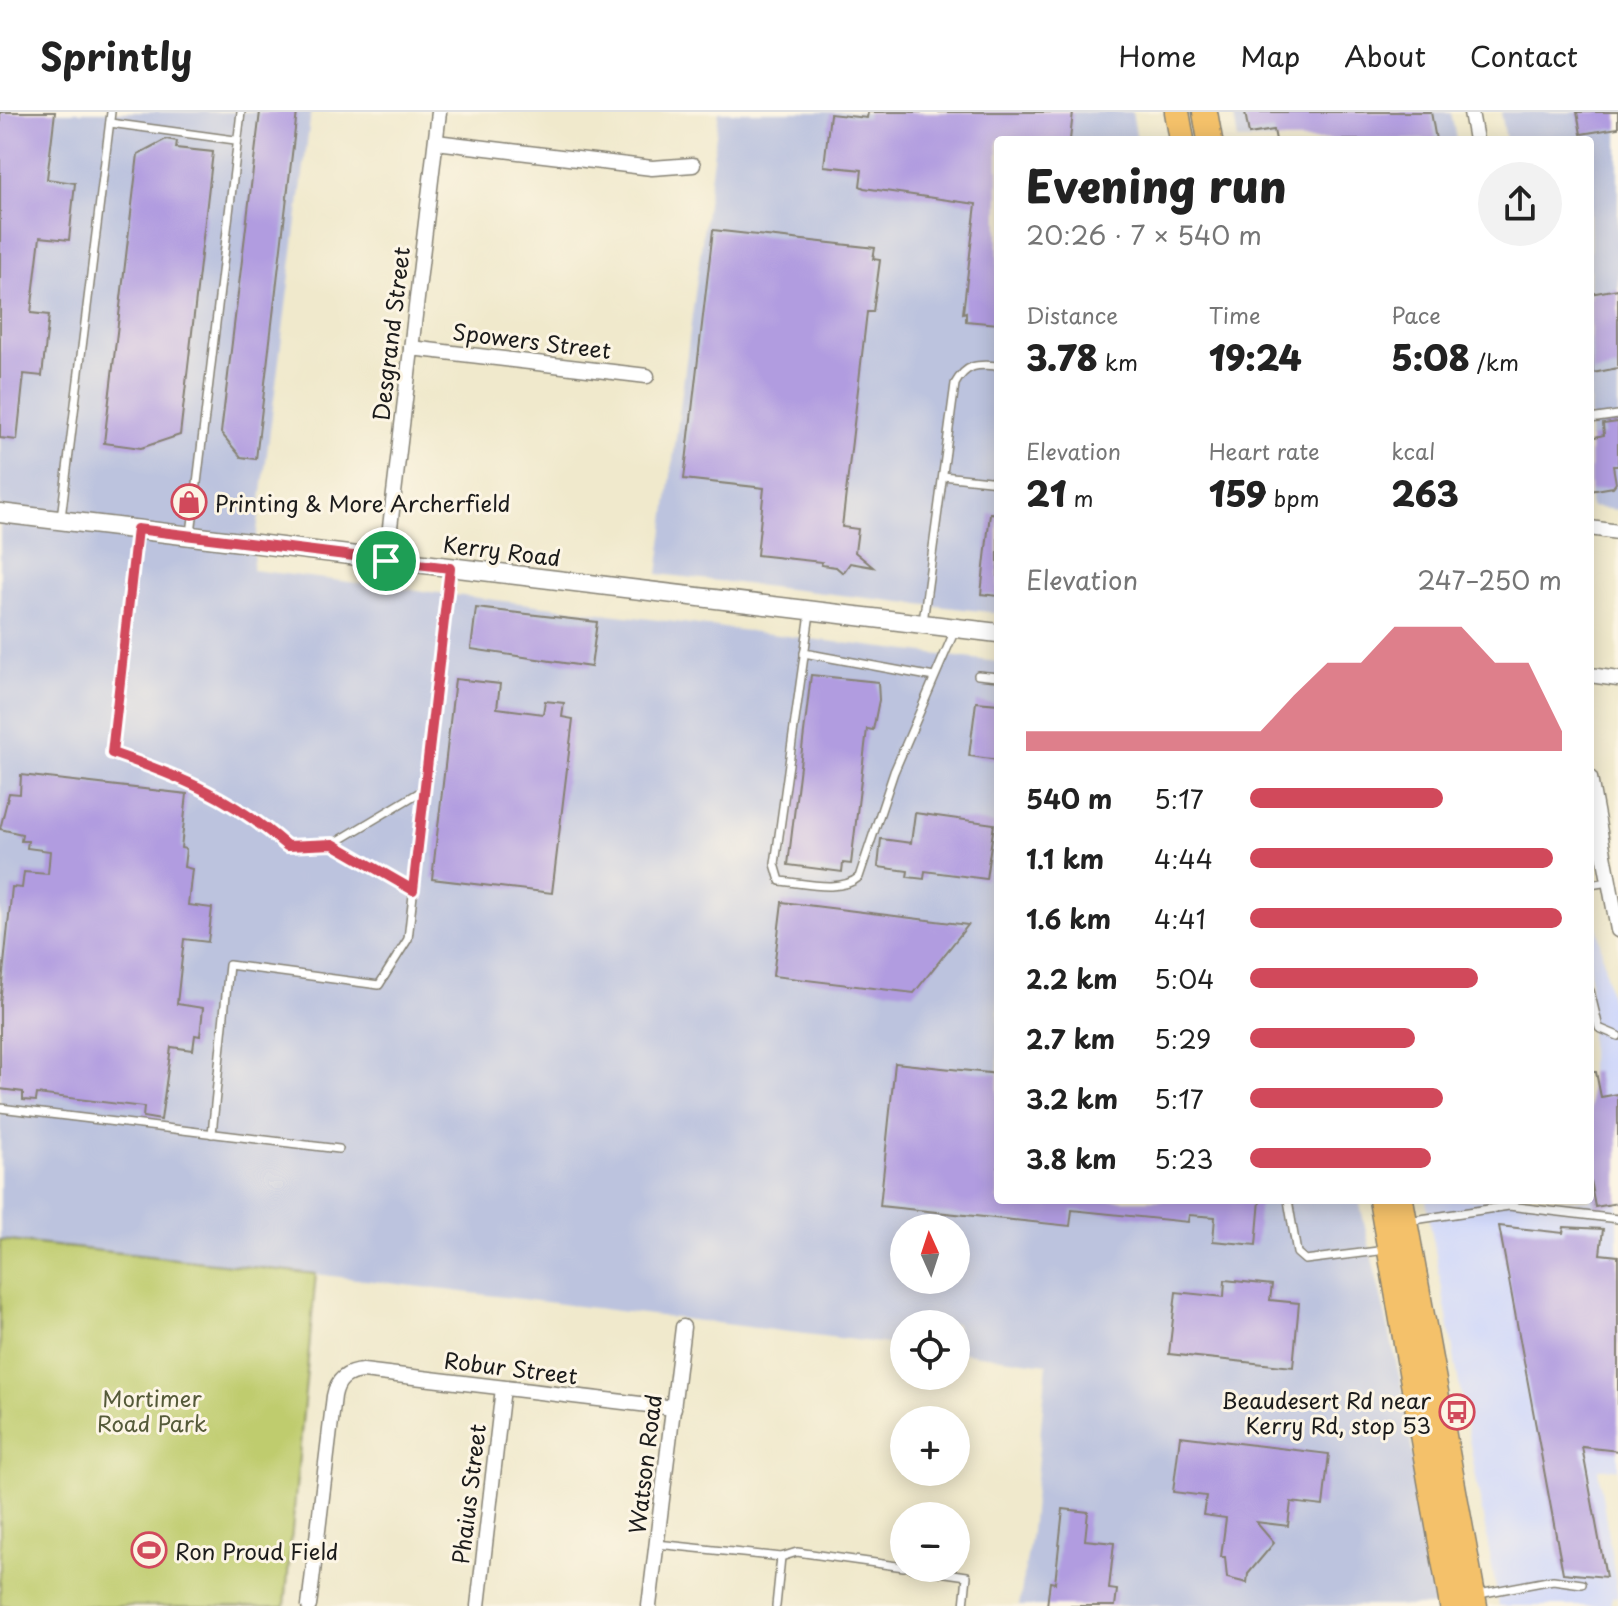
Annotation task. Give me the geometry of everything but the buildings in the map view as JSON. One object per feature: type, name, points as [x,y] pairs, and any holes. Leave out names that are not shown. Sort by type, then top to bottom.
[{"type":"highway","points":[[1177,112],[1181,136]]},
{"type":"highway","points":[[1205,112],[1209,136]]},
{"type":"highway","points":[[1382,1204],[1467,1602]]},
{"type":"highway","points":[[1403,1210],[1467,1602]]},
{"type":"street","name":"Desgrand Street","points":[[386,561],[439,112]]},
{"type":"street","points":[[1471,112],[1475,136]]},
{"type":"street","points":[[436,142],[652,168],[693,165]]},
{"type":"street","name":"Spowers Street","points":[[411,348],[647,376]]},
{"type":"street","name":"Kerry Road","points":[[0,513],[994,633]]},
{"type":"street","points":[[1594,529],[1618,532]]},
{"type":"street","points":[[1594,676],[1618,679]]},
{"type":"street","points":[[1594,800],[1618,930]]},
{"type":"street","name":"Watson Road","points":[[649,1606],[683,1327]]},
{"type":"street","name":"Robur Street","points":[[309,1606],[334,1396],[344,1377],[363,1371],[674,1408]]},
{"type":"street","name":"Phaius Street","points":[[478,1606],[503,1388]]},
{"type":"lane","points":[[61,520],[111,112]]},
{"type":"lane","points":[[191,536],[235,140],[241,112]]},
{"type":"lane","points":[[110,123],[235,140]]},
{"type":"lane","points":[[923,624],[955,384],[962,371],[976,364],[994,366]]},
{"type":"lane","points":[[1594,418],[1618,415]]},
{"type":"lane","points":[[943,476],[994,482]]},
{"type":"lane","points":[[137,529],[112,753],[185,778],[262,824],[287,846],[333,844],[425,789]]},
{"type":"lane","points":[[212,1134],[229,965],[379,985],[408,939],[450,568]]},
{"type":"lane","points":[[810,610],[775,864],[780,881],[840,886],[851,884],[859,877],[894,772],[956,628]]},
{"type":"lane","points":[[804,653],[934,677]]},
{"type":"lane","points":[[978,675],[994,677]]},
{"type":"lane","points":[[333,844],[413,890]]},
{"type":"lane","points":[[1594,884],[1609,882]]},
{"type":"lane","points":[[1594,1007],[1599,1028],[1618,1036]]},
{"type":"lane","points":[[0,1108],[339,1149]]},
{"type":"lane","points":[[1289,1204],[1297,1253],[1305,1260],[1390,1250]]},
{"type":"lane","points":[[1544,1204],[1545,1210]]},
{"type":"lane","points":[[1403,1210],[1489,1207],[1618,1219]]},
{"type":"lane","points":[[657,1544],[781,1557],[797,1552],[890,1565]]},
{"type":"lane","points":[[776,1606],[781,1557]]},
{"type":"lane","points":[[1467,1602],[1553,1580],[1582,1584]]},
{"type":"lane","points":[[964,1606],[966,1582]]},
{"type":"shaded area","points":[[0,112],[311,112],[252,570],[994,662],[994,1204],[1360,1204],[1405,1401],[1434,1606],[1019,1606],[1031,1532],[1047,1364],[970,1354],[970,1310],[890,1310],[890,1344],[316,1274],[0,1240]]},
{"type":"shaded area","points":[[719,112],[1132,112],[1136,136],[994,136],[994,613],[658,574]]},
{"type":"shaded area","points":[[1233,112],[1451,112],[1455,136],[1237,136]]},
{"type":"shaded area","points":[[1501,112],[1618,112],[1618,510],[1594,507],[1594,136],[1505,136]]},
{"type":"shaded area","points":[[1594,910],[1618,1040],[1618,1469],[1598,1469],[1618,1596],[1612,1597],[1610,1606],[1499,1606],[1427,1204],[1594,1204]]},
{"type":"green space","name":"Mortimer Road Park","points":[[0,1240],[316,1274],[285,1606],[0,1606]]},
{"type":"place","name":"Printing & More Archerfield","points":[[189,502]]},
{"type":"place","name":"Beaudesert Rd near Kerry Rd, stop 53","points":[[1457,1412]]},
{"type":"place","name":"Ron Proud Field","points":[[149,1550]]},
{"type":"route","points":[[137,529],[386,561],[450,568],[413,890],[333,844],[287,846],[262,824],[185,778],[112,753],[137,529]]}]
